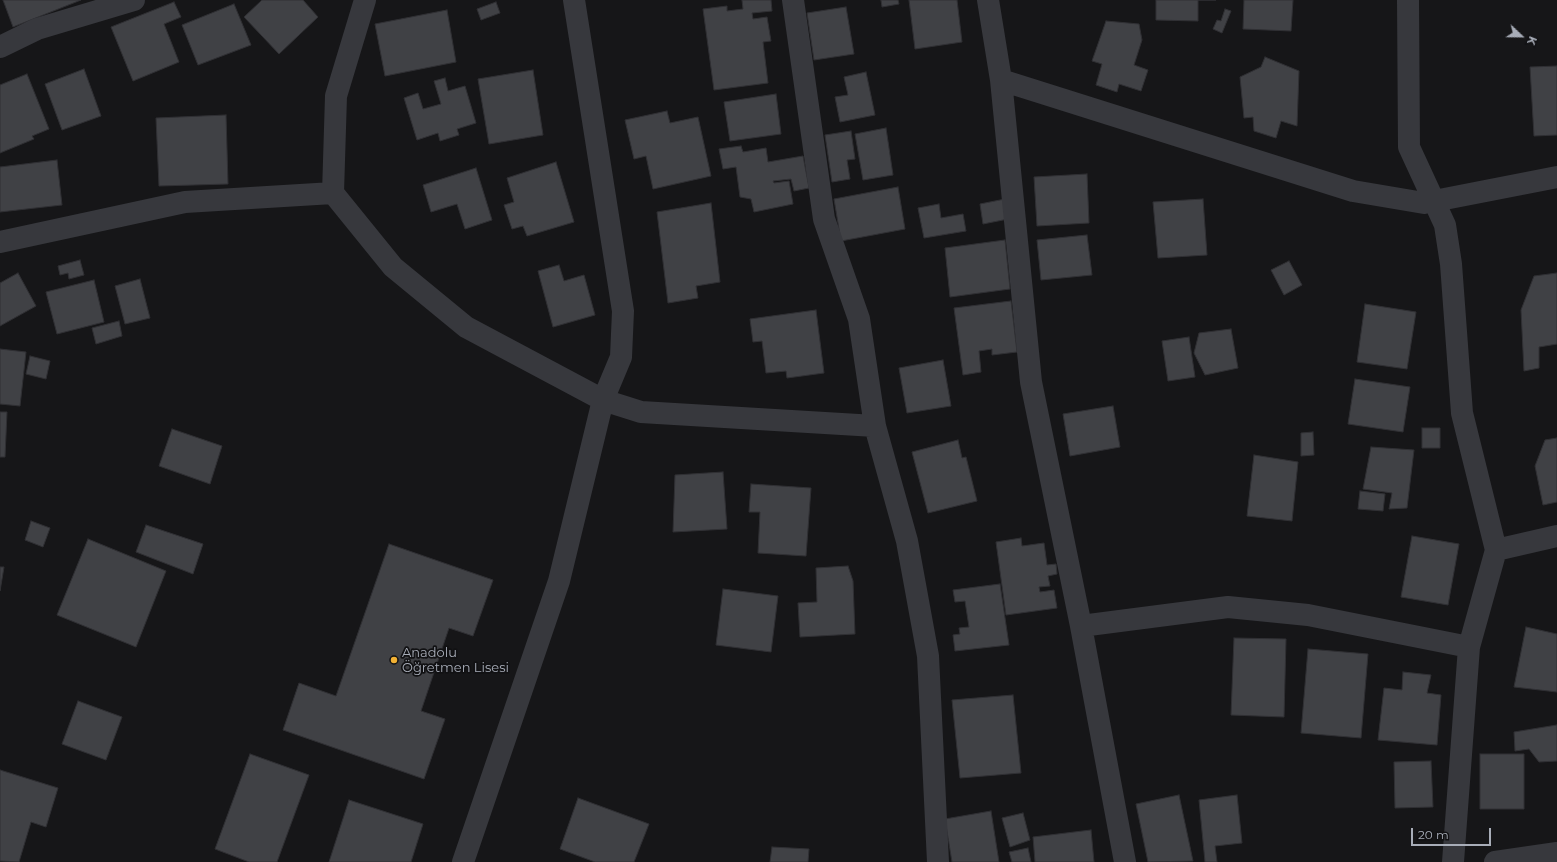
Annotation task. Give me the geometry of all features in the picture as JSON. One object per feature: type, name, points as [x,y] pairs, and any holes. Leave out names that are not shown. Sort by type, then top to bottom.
[{"type":"street","points":[[0,47],[37,29],[134,0]]},
{"type":"street","points":[[366,0],[336,96],[333,193],[393,267],[466,327],[603,400],[641,412],[876,426]]},
{"type":"street","points":[[463,862],[559,581],[603,400],[621,357],[623,311],[574,0]]},
{"type":"street","points":[[793,0],[824,218],[859,319],[876,426],[907,541],[928,656],[938,862]]},
{"type":"street","points":[[988,0],[1001,80],[1031,382],[1081,626],[1126,862]]},
{"type":"street","points":[[1408,0],[1408,147],[1445,225],[1451,264],[1462,413],[1496,550],[1469,646],[1453,862]]},
{"type":"street","points":[[1001,80],[1353,191],[1424,203],[1557,177]]},
{"type":"street","points":[[0,242],[185,202],[333,193]]},
{"type":"street","points":[[1496,550],[1557,536]]},
{"type":"street","points":[[1081,626],[1228,607],[1308,616],[1469,646]]},
{"type":"street","points":[[1495,862],[1557,853]]},
{"type":"building","points":[[3,0],[81,0],[13,27]]},
{"type":"building","points":[[262,0],[303,0],[318,17],[279,54],[244,17]]},
{"type":"building","points":[[742,0],[771,0],[772,11],[752,13],[753,19],[767,17],[771,41],[763,42],[768,83],[714,90],[703,9],[727,6],[727,11],[743,9]]},
{"type":"building","points":[[881,0],[898,0],[899,4],[882,7]]},
{"type":"building","points":[[909,0],[957,0],[962,42],[915,49]]},
{"type":"building","points":[[1156,0],[1198,0],[1198,21],[1156,20]]},
{"type":"building","points":[[1244,0],[1293,0],[1291,31],[1243,29]]},
{"type":"building","points":[[174,2],[181,17],[164,24],[179,62],[133,81],[111,27]]},
{"type":"building","points":[[496,2],[500,13],[481,20],[477,9]]},
{"type":"building","points":[[234,4],[251,45],[198,65],[182,25]]},
{"type":"building","points":[[846,7],[854,54],[814,60],[807,13]]},
{"type":"building","points":[[1225,9],[1231,11],[1222,33],[1213,29],[1217,20],[1221,21]]},
{"type":"building","points":[[447,10],[456,62],[385,76],[375,24]]},
{"type":"building","points":[[1106,21],[1139,24],[1142,40],[1134,65],[1148,70],[1141,91],[1119,84],[1117,92],[1096,85],[1102,64],[1092,61]]},
{"type":"building","points":[[1265,57],[1299,71],[1297,126],[1281,121],[1276,138],[1254,131],[1253,117],[1244,118],[1240,77],[1261,67]]},
{"type":"building","points":[[1557,66],[1557,135],[1534,136],[1530,67]]},
{"type":"building","points":[[84,69],[101,116],[62,130],[45,84]]},
{"type":"building","points":[[533,70],[543,135],[489,144],[478,79]]},
{"type":"building","points":[[866,72],[875,115],[840,122],[835,97],[848,95],[844,77]]},
{"type":"building","points":[[27,74],[49,129],[32,136],[34,139],[0,153],[0,85]]},
{"type":"building","points":[[445,78],[448,91],[465,86],[476,123],[457,129],[459,135],[440,141],[438,133],[417,140],[404,98],[418,93],[423,109],[441,104],[434,81]]},
{"type":"building","points":[[776,94],[781,134],[730,141],[724,102]]},
{"type":"building","points":[[667,111],[670,123],[698,117],[711,176],[653,189],[646,156],[634,159],[625,120]]},
{"type":"building","points":[[226,115],[228,184],[159,186],[156,118]]},
{"type":"building","points":[[886,128],[893,175],[863,180],[855,134]]},
{"type":"building","points":[[851,131],[855,159],[847,160],[850,179],[832,182],[825,135]]},
{"type":"building","points":[[741,146],[743,152],[766,148],[768,162],[803,156],[809,188],[794,191],[791,179],[773,181],[774,183],[789,181],[793,204],[754,212],[751,199],[740,197],[736,167],[723,169],[719,149]]},
{"type":"building","points":[[57,160],[62,205],[0,212],[0,167]]},
{"type":"building","points":[[556,162],[574,222],[527,236],[523,226],[512,229],[504,205],[514,202],[507,178]]},
{"type":"building","points":[[476,168],[492,220],[465,229],[457,204],[431,212],[423,185]]},
{"type":"building","points":[[1087,174],[1089,223],[1037,226],[1034,177]]},
{"type":"building","points":[[898,187],[905,229],[841,241],[834,199]]},
{"type":"building","points":[[1005,199],[1008,219],[983,224],[980,204]]},
{"type":"building","points":[[1203,199],[1207,255],[1158,258],[1153,202]]},
{"type":"building","points":[[711,203],[720,282],[696,286],[698,298],[668,303],[657,212]]},
{"type":"building","points":[[939,204],[941,218],[963,214],[966,231],[924,238],[918,208]]},
{"type":"building","points":[[1087,235],[1092,275],[1041,280],[1037,240]]},
{"type":"building","points":[[1005,240],[1010,289],[950,297],[945,248]]},
{"type":"building","points":[[80,260],[84,275],[69,279],[68,273],[60,275],[58,266]]},
{"type":"building","points":[[1289,261],[1302,285],[1284,295],[1271,270]]},
{"type":"building","points":[[559,265],[564,281],[584,275],[595,315],[553,327],[538,271]]},
{"type":"building","points":[[18,273],[36,306],[0,326],[0,283]]},
{"type":"building","points":[[1557,273],[1557,344],[1539,347],[1539,368],[1524,371],[1521,310],[1534,276]]},
{"type":"building","points":[[140,279],[150,318],[125,324],[115,286]]},
{"type":"building","points":[[94,280],[104,322],[57,334],[46,292]]},
{"type":"building","points":[[1011,301],[1017,352],[992,355],[992,349],[979,351],[981,372],[963,375],[954,308]]},
{"type":"building","points":[[1365,304],[1416,312],[1407,369],[1357,362]]},
{"type":"building","points":[[816,310],[824,373],[787,378],[786,371],[766,373],[762,341],[753,342],[750,319]]},
{"type":"building","points":[[119,321],[122,336],[96,344],[92,328]]},
{"type":"building","points":[[1231,329],[1238,368],[1205,375],[1194,353],[1199,333]]},
{"type":"building","points":[[1189,337],[1195,377],[1168,381],[1162,341]]},
{"type":"building","points":[[0,349],[26,352],[20,406],[0,404]]},
{"type":"building","points":[[30,356],[50,361],[46,379],[26,374]]},
{"type":"building","points":[[943,360],[951,406],[907,413],[899,368]]},
{"type":"building","points":[[1355,379],[1410,387],[1403,432],[1348,424]]},
{"type":"building","points":[[1113,406],[1120,447],[1070,456],[1063,414]]},
{"type":"building","points":[[0,412],[7,412],[5,457],[0,457]]},
{"type":"building","points":[[1422,428],[1440,428],[1440,448],[1422,448]]},
{"type":"building","points":[[172,429],[222,446],[210,484],[159,466]]},
{"type":"building","points":[[1313,432],[1314,455],[1301,456],[1301,433]]},
{"type":"building","points":[[1557,438],[1557,502],[1543,505],[1535,466],[1545,440]]},
{"type":"building","points":[[958,440],[962,458],[966,457],[977,501],[928,513],[912,452]]},
{"type":"building","points":[[1371,447],[1414,450],[1407,508],[1389,509],[1392,493],[1363,489]]},
{"type":"building","points":[[1254,455],[1298,462],[1292,521],[1247,516]]},
{"type":"building","points":[[723,472],[727,529],[673,532],[675,475]]},
{"type":"building","points":[[751,484],[811,488],[806,556],[758,553],[760,512],[749,512]]},
{"type":"building","points":[[1360,491],[1385,494],[1383,511],[1358,509]]},
{"type":"building","points":[[31,521],[50,528],[43,547],[25,540]]},
{"type":"building","points":[[146,525],[203,544],[193,574],[136,552]]},
{"type":"building","points":[[1412,536],[1459,544],[1448,605],[1401,597]]},
{"type":"building","points":[[1021,538],[1022,546],[1044,543],[1047,565],[1056,564],[1057,574],[1048,576],[1050,586],[1039,587],[1040,592],[1054,590],[1057,608],[1006,615],[996,542]]},
{"type":"building","points":[[88,539],[166,571],[136,647],[57,615]]},
{"type":"building","name":"Anadolu Öğretmen Lisesi","points":[[389,544],[493,580],[473,636],[449,628],[421,711],[445,719],[424,779],[283,730],[299,683],[336,696]]},
{"type":"building","points":[[848,566],[853,581],[855,634],[800,637],[798,603],[817,602],[816,568]]},
{"type":"building","points":[[0,567],[4,567],[0,591]]},
{"type":"building","points":[[1000,584],[1009,645],[955,651],[953,635],[960,634],[959,628],[969,627],[965,601],[955,602],[953,590]]},
{"type":"building","points":[[723,589],[778,596],[771,652],[716,645]]},
{"type":"building","points":[[1526,627],[1557,634],[1557,692],[1514,687]]},
{"type":"building","points":[[1234,638],[1286,639],[1284,717],[1231,715]]},
{"type":"building","points":[[1308,649],[1368,654],[1361,738],[1301,733]]},
{"type":"building","points":[[1403,672],[1431,675],[1427,693],[1441,695],[1437,745],[1378,740],[1384,688],[1402,690]]},
{"type":"building","points":[[1013,695],[1021,773],[960,778],[952,700]]},
{"type":"building","points":[[78,701],[122,717],[106,760],[62,744]]},
{"type":"building","points":[[1557,725],[1557,761],[1539,762],[1529,749],[1515,751],[1514,732]]},
{"type":"building","points":[[250,754],[309,775],[277,862],[249,862],[215,849]]},
{"type":"building","points":[[1480,754],[1524,754],[1524,809],[1480,809]]},
{"type":"building","points":[[1431,761],[1433,807],[1395,808],[1394,762]]},
{"type":"building","points":[[0,770],[58,788],[46,827],[31,822],[19,862],[0,861]]},
{"type":"building","points":[[1179,795],[1193,861],[1148,862],[1136,804]]},
{"type":"building","points":[[1237,795],[1242,843],[1215,846],[1217,862],[1205,862],[1199,800]]},
{"type":"building","points":[[578,798],[649,824],[634,862],[595,862],[560,849]]},
{"type":"building","points":[[349,800],[423,824],[411,862],[329,862]]},
{"type":"building","points":[[991,811],[999,862],[952,862],[945,819]]},
{"type":"building","points":[[1023,813],[1030,840],[1010,847],[1002,818]]},
{"type":"building","points":[[1091,830],[1094,862],[1035,862],[1033,837]]},
{"type":"building","points":[[772,847],[809,849],[808,862],[770,862]]},
{"type":"building","points":[[1028,848],[1031,862],[1012,862],[1009,852]]},
{"type":"place","name":"Anadolu Öğretmen Lisesi","points":[[394,660]]}]
